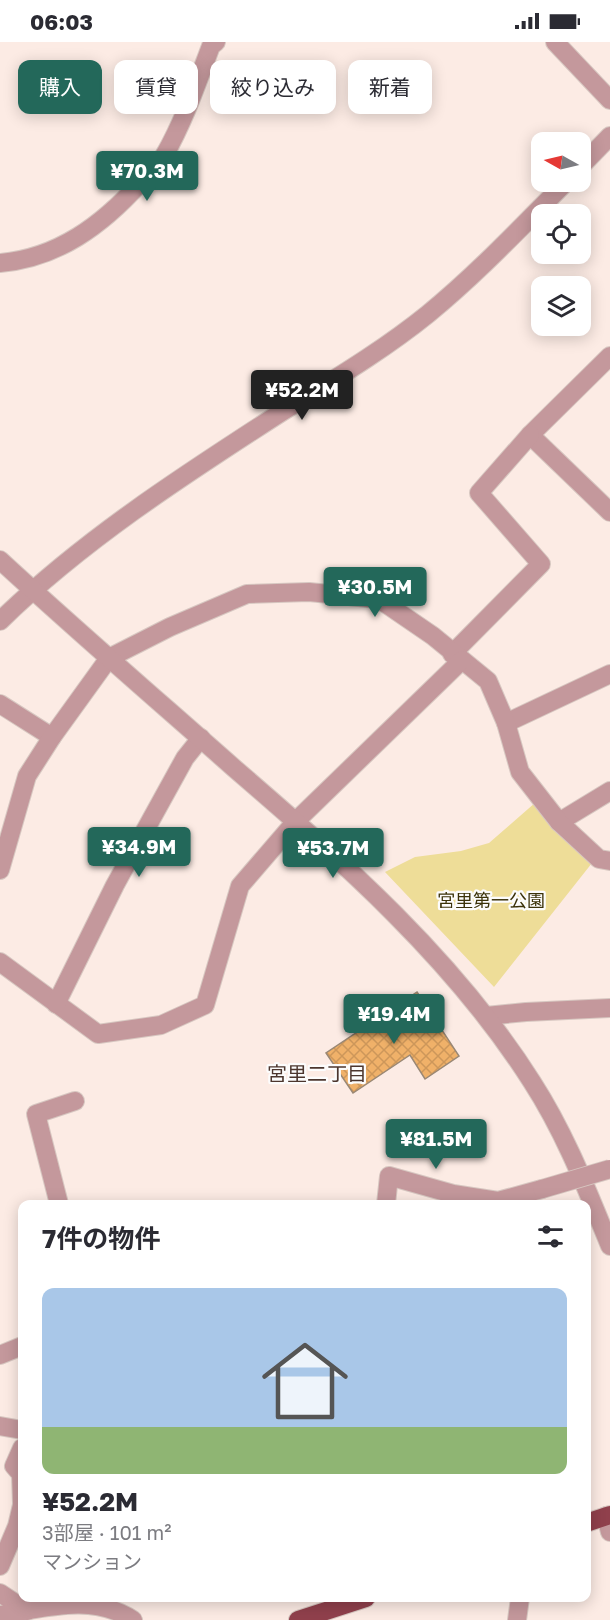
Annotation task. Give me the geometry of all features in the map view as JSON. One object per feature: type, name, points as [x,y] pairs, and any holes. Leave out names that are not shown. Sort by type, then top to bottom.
[{"type":"highway","points":[[591,1523],[609,1521]]},
{"type":"highway","points":[[298,1620],[354,1602]]},
{"type":"street","points":[[555,42],[610,100]]},
{"type":"street","points":[[0,263],[46,253],[73,241],[104,219],[135,188],[163,158],[190,103],[211,43]]},
{"type":"street","points":[[591,155],[610,136]]},
{"type":"street","points":[[0,621],[32,590],[197,467],[365,359],[427,314],[484,265],[556,192]]},
{"type":"street","points":[[0,962],[98,1034],[161,1024],[205,1005],[240,886],[296,821],[457,657],[541,564],[479,493],[530,435],[610,356]]},
{"type":"street","points":[[530,435],[610,512]]},
{"type":"street","points":[[0,560],[379,897],[486,1016],[533,1083],[569,1149],[591,1200]]},
{"type":"street","points":[[0,870],[27,776],[109,658],[170,627],[247,594],[309,592],[379,598],[433,636],[488,681],[506,723],[520,772],[559,822],[599,859],[610,861]]},
{"type":"street","points":[[506,723],[610,674]]},
{"type":"street","points":[[0,704],[52,737]]},
{"type":"street","points":[[56,1004],[115,885],[185,758],[201,738]]},
{"type":"street","points":[[559,822],[610,791]]},
{"type":"street","points":[[486,1016],[610,1008]]},
{"type":"street","points":[[58,1200],[36,1114],[75,1101]]},
{"type":"street","points":[[502,1200],[610,1169]]},
{"type":"street","points":[[387,1200],[390,1176],[475,1200]]},
{"type":"street","points":[[591,1201],[610,1246]]},
{"type":"street","points":[[1,1350],[18,1347]]},
{"type":"street","points":[[0,1426],[18,1429]]},
{"type":"street","points":[[18,1457],[14,1466],[18,1471]]},
{"type":"street","points":[[0,1566],[18,1522]]},
{"type":"street","points":[[0,1593],[27,1611]]},
{"type":"street","points":[[517,1620],[519,1602]]},
{"type":"street","points":[[0,1615],[77,1603],[118,1611],[133,1620]]},
{"type":"green space","name":"宮里第一公園","points":[[536,802],[592,863],[494,987],[385,872],[415,857],[461,851],[489,843]]},
{"type":"building","points":[[417,992],[459,1056],[425,1079],[410,1055],[353,1093],[326,1053]]},
{"type":"district","name":"宮里二丁目","points":[[317,1073]]}]
